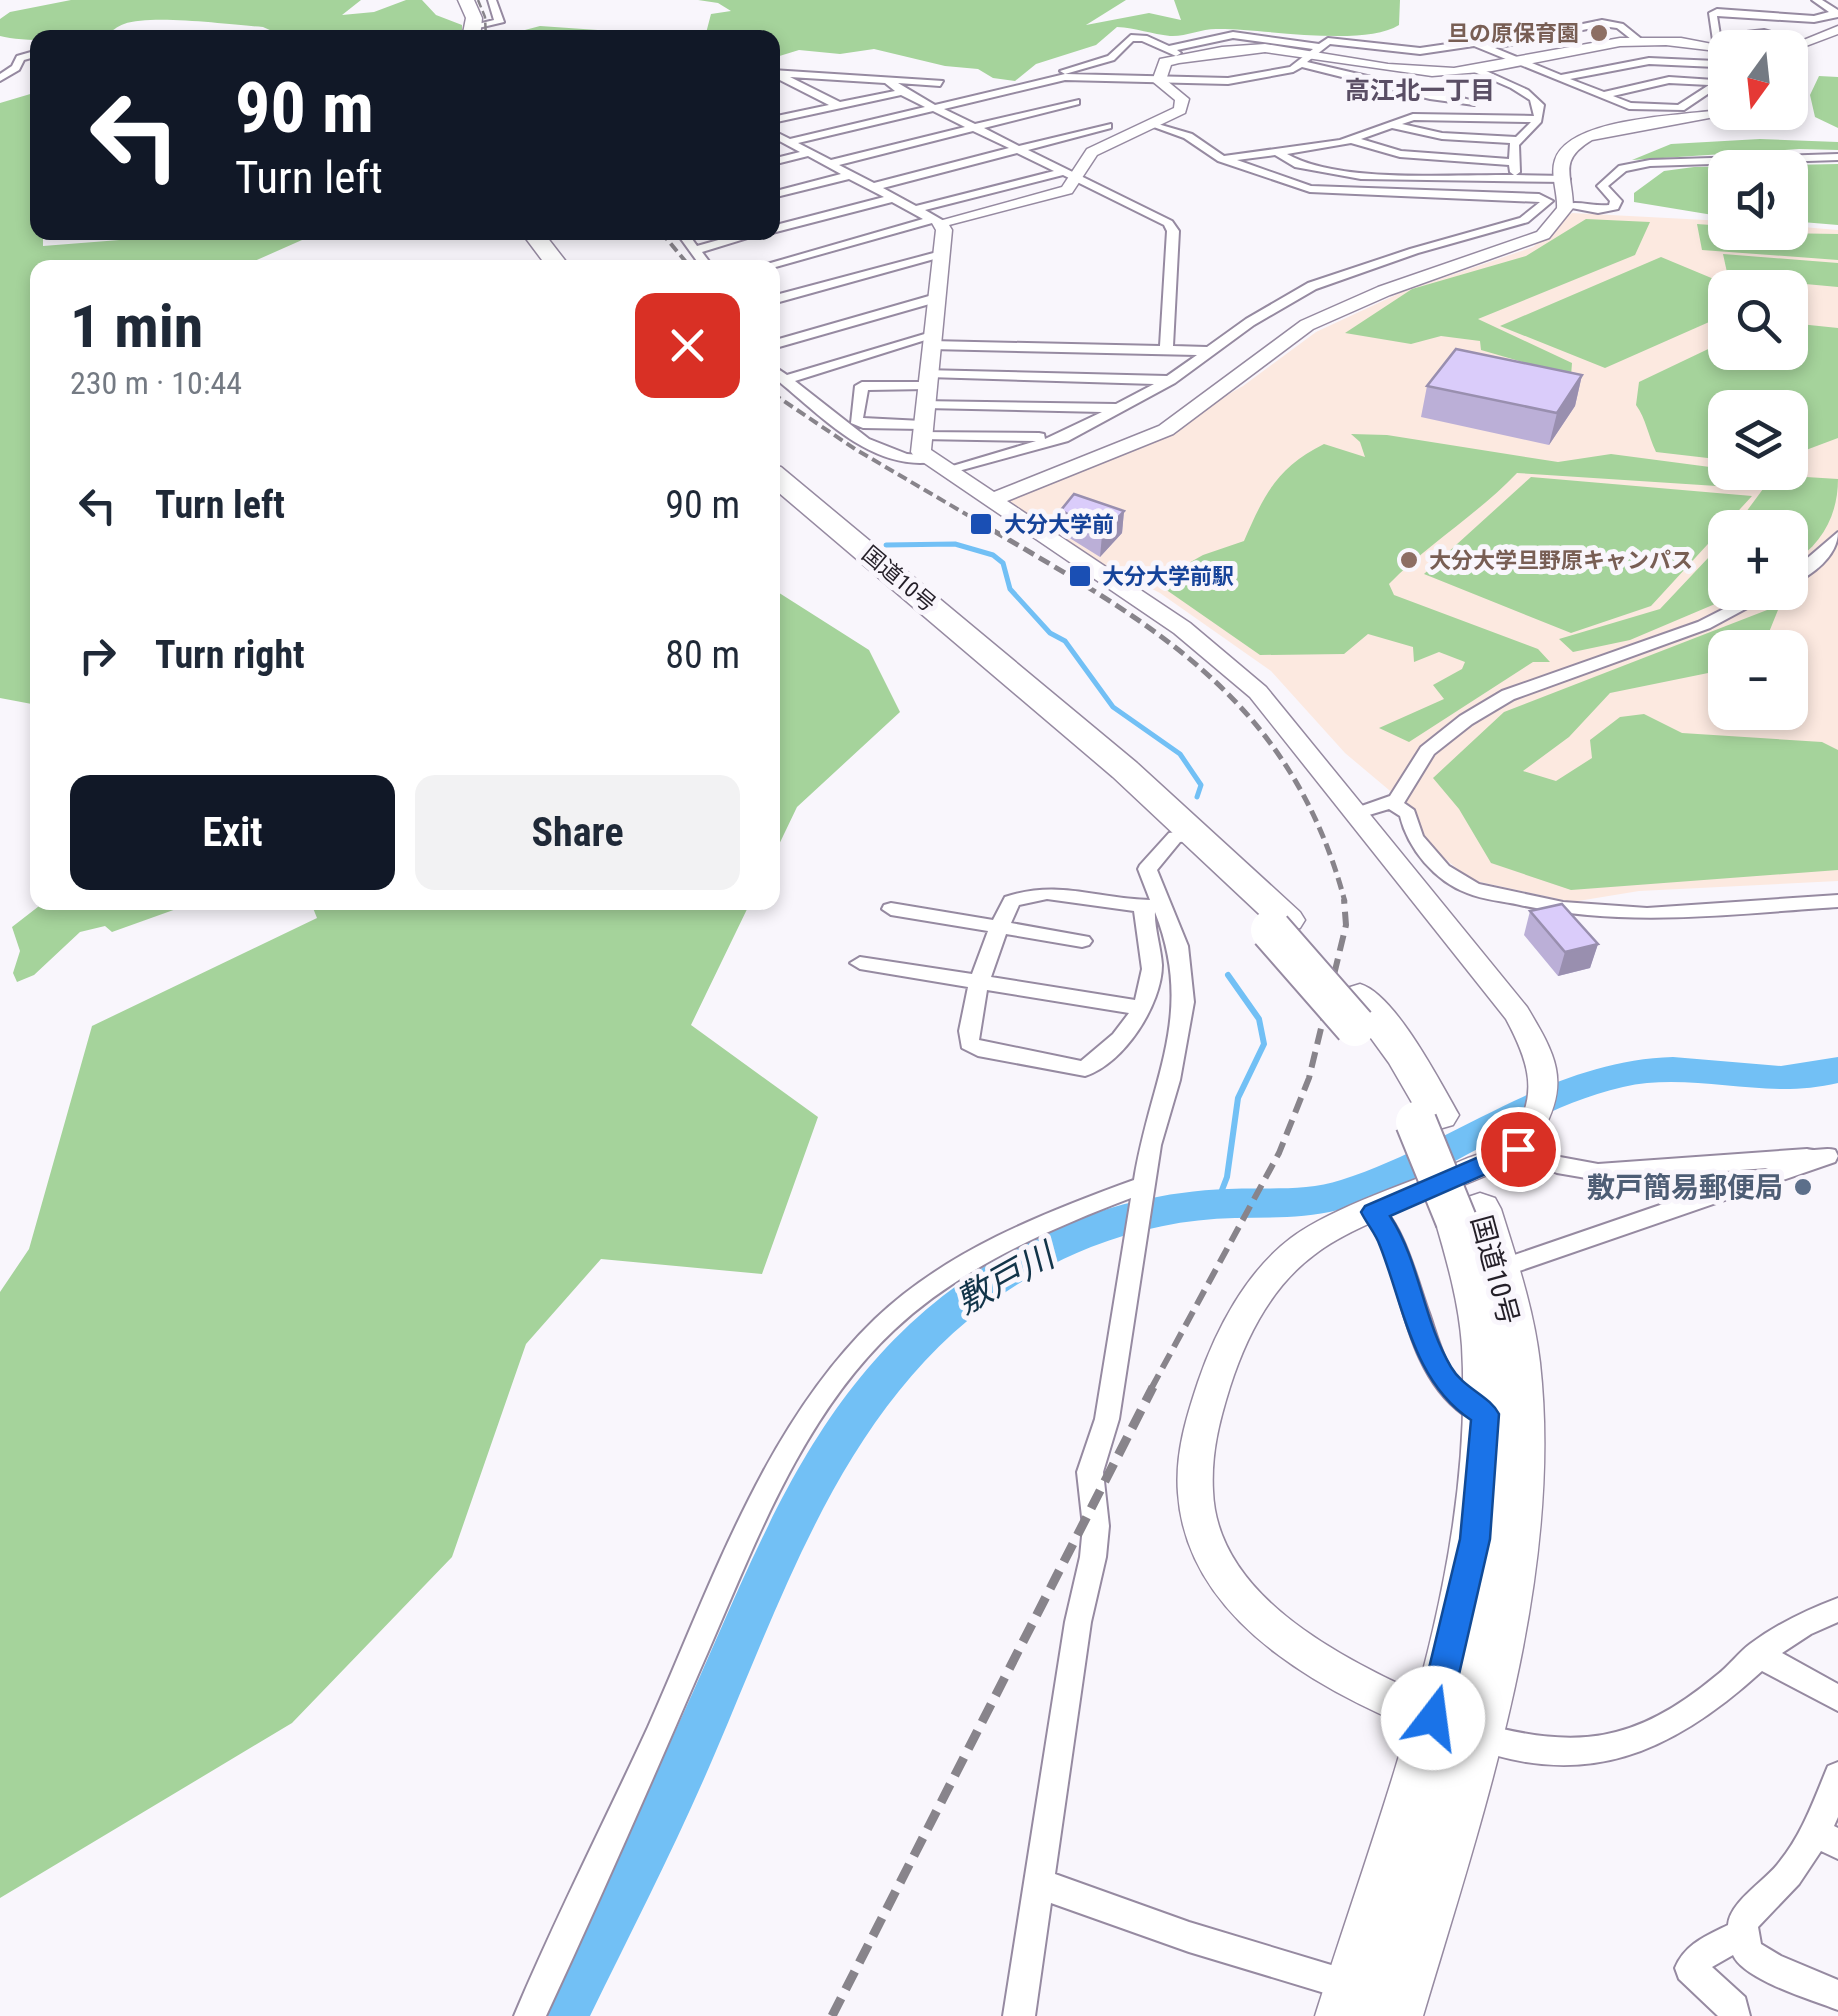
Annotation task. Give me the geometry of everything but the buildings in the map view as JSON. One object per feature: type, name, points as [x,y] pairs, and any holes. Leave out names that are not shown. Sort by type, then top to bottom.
[{"type":"highway","points":[[466,0],[471,30]]},
{"type":"highway","points":[[537,240],[554,260]]},
{"type":"highway","name":"国道10号","points":[[780,480],[1026,686],[1279,925],[1358,1011],[1428,1118],[1468,1214],[1499,1269],[1522,1408],[1522,1497],[1502,1632],[1454,1727]]},
{"type":"highway","name":"国道10号","points":[[1381,2009],[1454,1727],[1475,1539],[1485,1414],[1480,1316],[1468,1214]]},
{"type":"street","points":[[479,30],[499,22],[492,0]]},
{"type":"street","points":[[1816,0],[1837,13]]},
{"type":"street","points":[[1716,30],[1712,15],[1717,12],[1814,19],[1837,13]]},
{"type":"street","points":[[1485,47],[1602,23],[1620,26],[1639,41]]},
{"type":"street","points":[[1808,41],[1838,30]]},
{"type":"street","points":[[1168,49],[1234,35],[1311,55],[1418,96],[1484,103]]},
{"type":"street","points":[[1065,77],[1060,72],[1111,58],[1131,38],[1144,38],[1186,57]]},
{"type":"street","points":[[790,142],[1065,77],[1228,81],[1311,55],[1328,41],[1420,51],[1475,43],[1629,106],[1680,108],[1708,92]]},
{"type":"street","points":[[1159,81],[1165,62],[1252,48],[1419,70],[1475,69],[1639,41],[1708,44]]},
{"type":"street","points":[[0,78],[30,56]]},
{"type":"street","points":[[19,61],[30,62]]},
{"type":"street","points":[[1562,78],[1636,62],[1708,64]]},
{"type":"street","points":[[1475,69],[1531,95],[1540,106]]},
{"type":"street","points":[[780,73],[940,83]]},
{"type":"street","points":[[780,76],[839,106]]},
{"type":"street","points":[[888,80],[902,92],[1072,174],[1172,228],[1166,350]]},
{"type":"street","points":[[1604,95],[1669,80],[1708,82]]},
{"type":"street","points":[[780,262],[1064,192],[1072,174],[1092,152],[1176,113],[1183,103],[1180,95],[1159,81]]},
{"type":"street","points":[[780,118],[902,92]]},
{"type":"street","points":[[830,164],[1076,102]]},
{"type":"street","points":[[1518,105],[1540,106]]},
{"type":"street","points":[[1515,176],[1512,162],[1518,140],[1537,120],[1540,106]]},
{"type":"street","points":[[780,109],[793,116]]},
{"type":"street","points":[[1222,159],[1352,140],[1390,125],[1434,115],[1537,120]]},
{"type":"street","points":[[995,500],[1154,436],[1198,408],[1307,325],[1384,291],[1543,235],[1559,223],[1567,206],[1562,159],[1570,146],[1587,136],[1615,128],[1708,115]]},
{"type":"street","points":[[946,470],[1063,438],[1170,380],[1250,322],[1312,286],[1414,250],[1524,220],[1547,200],[1539,196],[1310,189],[1222,159],[1188,136],[1156,124]]},
{"type":"street","points":[[1390,125],[1442,136],[1518,140]]},
{"type":"street","points":[[873,187],[1107,126]]},
{"type":"street","points":[[780,138],[937,221],[944,230],[920,450],[1224,661],[1270,704],[1517,1014],[1540,1054],[1541,1106],[1518,1149],[1301,1246],[1261,1287],[1204,1404],[1193,1460],[1194,1498],[1209,1550],[1235,1591],[1252,1610],[1323,1666],[1367,1690],[1454,1727],[1560,1755],[1619,1746],[1677,1719],[1723,1688],[1757,1654],[1803,1623],[1838,1610]]},
{"type":"street","points":[[1352,140],[1400,154],[1512,162]]},
{"type":"street","points":[[1277,152],[1299,166],[1360,176],[1515,176],[1565,180]]},
{"type":"street","points":[[780,160],[809,153]]},
{"type":"street","points":[[1567,206],[1598,210],[1614,207],[1616,201],[1602,186],[1623,168],[1650,163],[1838,157]]},
{"type":"street","points":[[916,210],[1072,174]]},
{"type":"street","points":[[780,193],[851,175]]},
{"type":"street","points":[[780,228],[894,198]]},
{"type":"street","points":[[687,240],[702,260]]},
{"type":"street","points":[[694,250],[732,240]]},
{"type":"street","points":[[780,298],[941,254]]},
{"type":"street","points":[[780,343],[936,298]]},
{"type":"street","points":[[790,378],[932,340],[1211,352]]},
{"type":"street","points":[[780,375],[849,432],[908,459],[928,458]]},
{"type":"street","points":[[1063,438],[863,424],[856,420],[861,386],[928,379],[1170,380]]},
{"type":"street","points":[[925,404],[1117,408]]},
{"type":"street","points":[[1808,567],[1838,536]]},
{"type":"street","points":[[1358,813],[1392,802],[1403,794],[1415,767],[1434,745],[1508,695],[1704,625],[1734,610]]},
{"type":"street","points":[[1392,802],[1408,814],[1414,837],[1442,870],[1474,889],[1564,908],[1647,914],[1838,901]]},
{"type":"street","points":[[1152,906],[1084,897],[1027,896],[1008,906],[968,1028],[969,1044],[1085,1069],[1111,1051],[1142,1008],[1152,970],[1152,906],[1147,869],[1186,836]]},
{"type":"street","points":[[1019,2016],[1078,1622],[1093,1557],[1096,1526],[1090,1472],[1107,1419],[1150,1145],[1170,1080],[1184,1002],[1181,957],[1152,906]]},
{"type":"street","points":[[891,910],[1082,941]]},
{"type":"street","points":[[860,963],[1142,1008]]},
{"type":"street","points":[[1518,1149],[1557,1165],[1598,1172],[1832,1156]]},
{"type":"street","points":[[1499,1269],[1832,1156]]},
{"type":"street","points":[[530,2016],[740,1550],[782,1465],[852,1360],[884,1324],[975,1257],[1034,1228],[1145,1190]]},
{"type":"street","points":[[1374,1212],[1390,1238],[1438,1370],[1457,1396],[1485,1414]]},
{"type":"street","points":[[1757,1654],[1838,1698]]},
{"type":"street","points":[[1838,1776],[1827,1839],[1774,1895],[1742,1921],[1748,1953],[1838,1995]]},
{"type":"street","points":[[1040,1884],[1381,2009]]},
{"type":"street","points":[[1734,2016],[1734,2008],[1690,1968],[1703,1954],[1744,1933]]},
{"type":"shaded area","name":"大分大学旦野原キャンパス","points":[[1572,213],[1708,220],[1708,250],[1808,250],[1808,228],[1838,230],[1838,881],[1639,891],[1572,902],[1471,880],[1427,844],[1408,806],[1345,753],[1271,671],[1160,593],[981,503],[1097,460],[1173,426],[1243,386],[1316,332],[1402,292],[1533,247]]},
{"type":"green space","points":[[71,0],[361,0],[342,15],[422,0],[436,15],[462,25],[462,30],[270,30],[172,20],[137,21],[112,30],[30,30],[30,39],[0,36],[0,19],[10,12]]},
{"type":"green space","points":[[698,0],[1126,0],[1086,25],[1149,13],[1181,20],[1174,0],[1400,0],[1399,25],[1361,35],[1216,29],[1170,36],[1117,27],[1096,45],[1036,64],[1015,81],[993,78],[978,69],[945,66],[874,49],[840,54],[799,50],[780,56],[780,30],[707,30],[711,14],[731,11],[718,3]]},
{"type":"green space","points":[[540,26],[598,30],[525,30]]},
{"type":"green space","points":[[1819,76],[1838,77],[1838,128],[1815,117],[1810,95]]},
{"type":"green space","points":[[30,94],[30,240],[43,240],[43,246],[119,240],[302,240],[257,260],[30,260],[30,704],[0,698],[0,103]]},
{"type":"green space","points":[[1760,139],[1838,142],[1838,150],[1708,150],[1708,155],[1632,160],[1671,144]]},
{"type":"green space","points":[[1838,164],[1838,225],[1808,222],[1808,165]]},
{"type":"green space","points":[[1708,167],[1708,214],[1634,202],[1634,193],[1664,171]]},
{"type":"green space","points":[[1586,219],[1650,222],[1635,255],[1478,319],[1572,363],[1571,376],[1481,350],[1480,341],[1441,336],[1411,344],[1345,333],[1412,289],[1526,256]]},
{"type":"green space","points":[[1697,224],[1708,225],[1708,250],[1808,250],[1808,233],[1838,234],[1838,260],[1702,250]]},
{"type":"green space","points":[[1723,254],[1838,263],[1838,287],[1808,284],[1808,270],[1726,270]]},
{"type":"green space","points":[[1661,257],[1708,277],[1708,323],[1605,368],[1500,326]]},
{"type":"green space","points":[[1808,325],[1838,328],[1838,438],[1808,449],[1808,390],[1708,390],[1708,458],[1656,452],[1636,405],[1639,382],[1708,349],[1708,370],[1808,370]]},
{"type":"green space","points":[[1351,434],[1387,435],[1558,462],[1611,454],[1708,467],[1708,485],[1517,473],[1420,555],[1389,584],[1394,595],[1538,649],[1550,662],[1533,662],[1409,742],[1379,728],[1444,699],[1433,685],[1462,669],[1465,662],[1439,652],[1414,662],[1413,647],[1368,634],[1344,654],[1260,655],[1155,582],[1203,555],[1244,541],[1274,484],[1294,462],[1324,444],[1365,457],[1360,442]]},
{"type":"green space","points":[[1531,477],[1752,496],[1739,510],[1708,510],[1708,544],[1651,606],[1571,633],[1424,574]]},
{"type":"green space","points":[[1808,477],[1838,479],[1831,517],[1808,550],[1808,510],[1748,510],[1762,490],[1808,490]]},
{"type":"green space","points":[[1708,558],[1708,607],[1630,640],[1573,652],[1559,639],[1660,609]]},
{"type":"green space","points":[[780,593],[869,650],[900,712],[797,807],[780,842]]},
{"type":"green space","points":[[1767,610],[1778,610],[1770,630],[1716,630]]},
{"type":"green space","points":[[1708,633],[1708,673],[1610,693],[1569,737],[1523,771],[1556,781],[1592,758],[1590,740],[1620,717],[1644,714],[1682,733],[1822,742],[1838,750],[1838,870],[1571,890],[1491,863],[1459,809],[1433,778],[1504,712]]},
{"type":"green space","points":[[34,910],[173,910],[112,932],[105,926],[80,932],[34,975],[17,982],[13,973],[20,951],[12,927]]},
{"type":"green space","points":[[314,910],[747,910],[691,1025],[818,1117],[762,1274],[601,1259],[526,1344],[452,1557],[292,1723],[0,1898],[0,1292],[29,1249],[92,1026],[317,918]]},
{"type":"waterway","points":[[886,545],[955,544],[993,555],[1003,563],[1010,589],[1050,633],[1065,641],[1113,707],[1180,754],[1201,785],[1197,797]]},
{"type":"waterway","points":[[1217,1203],[1227,1177],[1238,1098],[1264,1044],[1259,1019],[1228,975]]},
{"type":"waterway","name":"敷戸川","points":[[561,2016],[645,1849],[791,1523],[827,1455],[870,1392],[922,1335],[984,1285],[1061,1243],[1136,1217],[1214,1204],[1319,1200],[1354,1191],[1551,1099],[1620,1075],[1673,1070],[1781,1079],[1838,1070]]},
{"type":"railway","points":[[478,0],[486,30]]},
{"type":"railway","points":[[668,240],[684,260]]},
{"type":"railway","points":[[780,398],[855,449],[981,523]]},
{"type":"railway","points":[[977,521],[1154,631],[1204,672],[1249,717],[1288,769],[1320,830],[1344,899]]},
{"type":"railway","points":[[1151,1389],[1279,1153],[1309,1078],[1346,925],[1344,899]]},
{"type":"railway","points":[[832,2016],[1153,1387]]},
{"type":"place","name":"旦の原保育園","points":[[1599,33]]},
{"type":"place","name":"大分大学前","points":[[981,524]]},
{"type":"place","name":"大分大学旦野原キャンパス","points":[[1409,560]]},
{"type":"place","name":"大分大学前駅","points":[[1080,576]]},
{"type":"place","name":"敷戸簡易郵便局","points":[[1803,1187]]},
{"type":"district","name":"高江北一丁目","points":[[1420,90]]},
{"type":"route","points":[[1433,1718],[1468,1581],[1482,1488],[1485,1414],[1457,1396],[1438,1370],[1390,1238],[1374,1212],[1494,1163],[1518,1149]]}]
